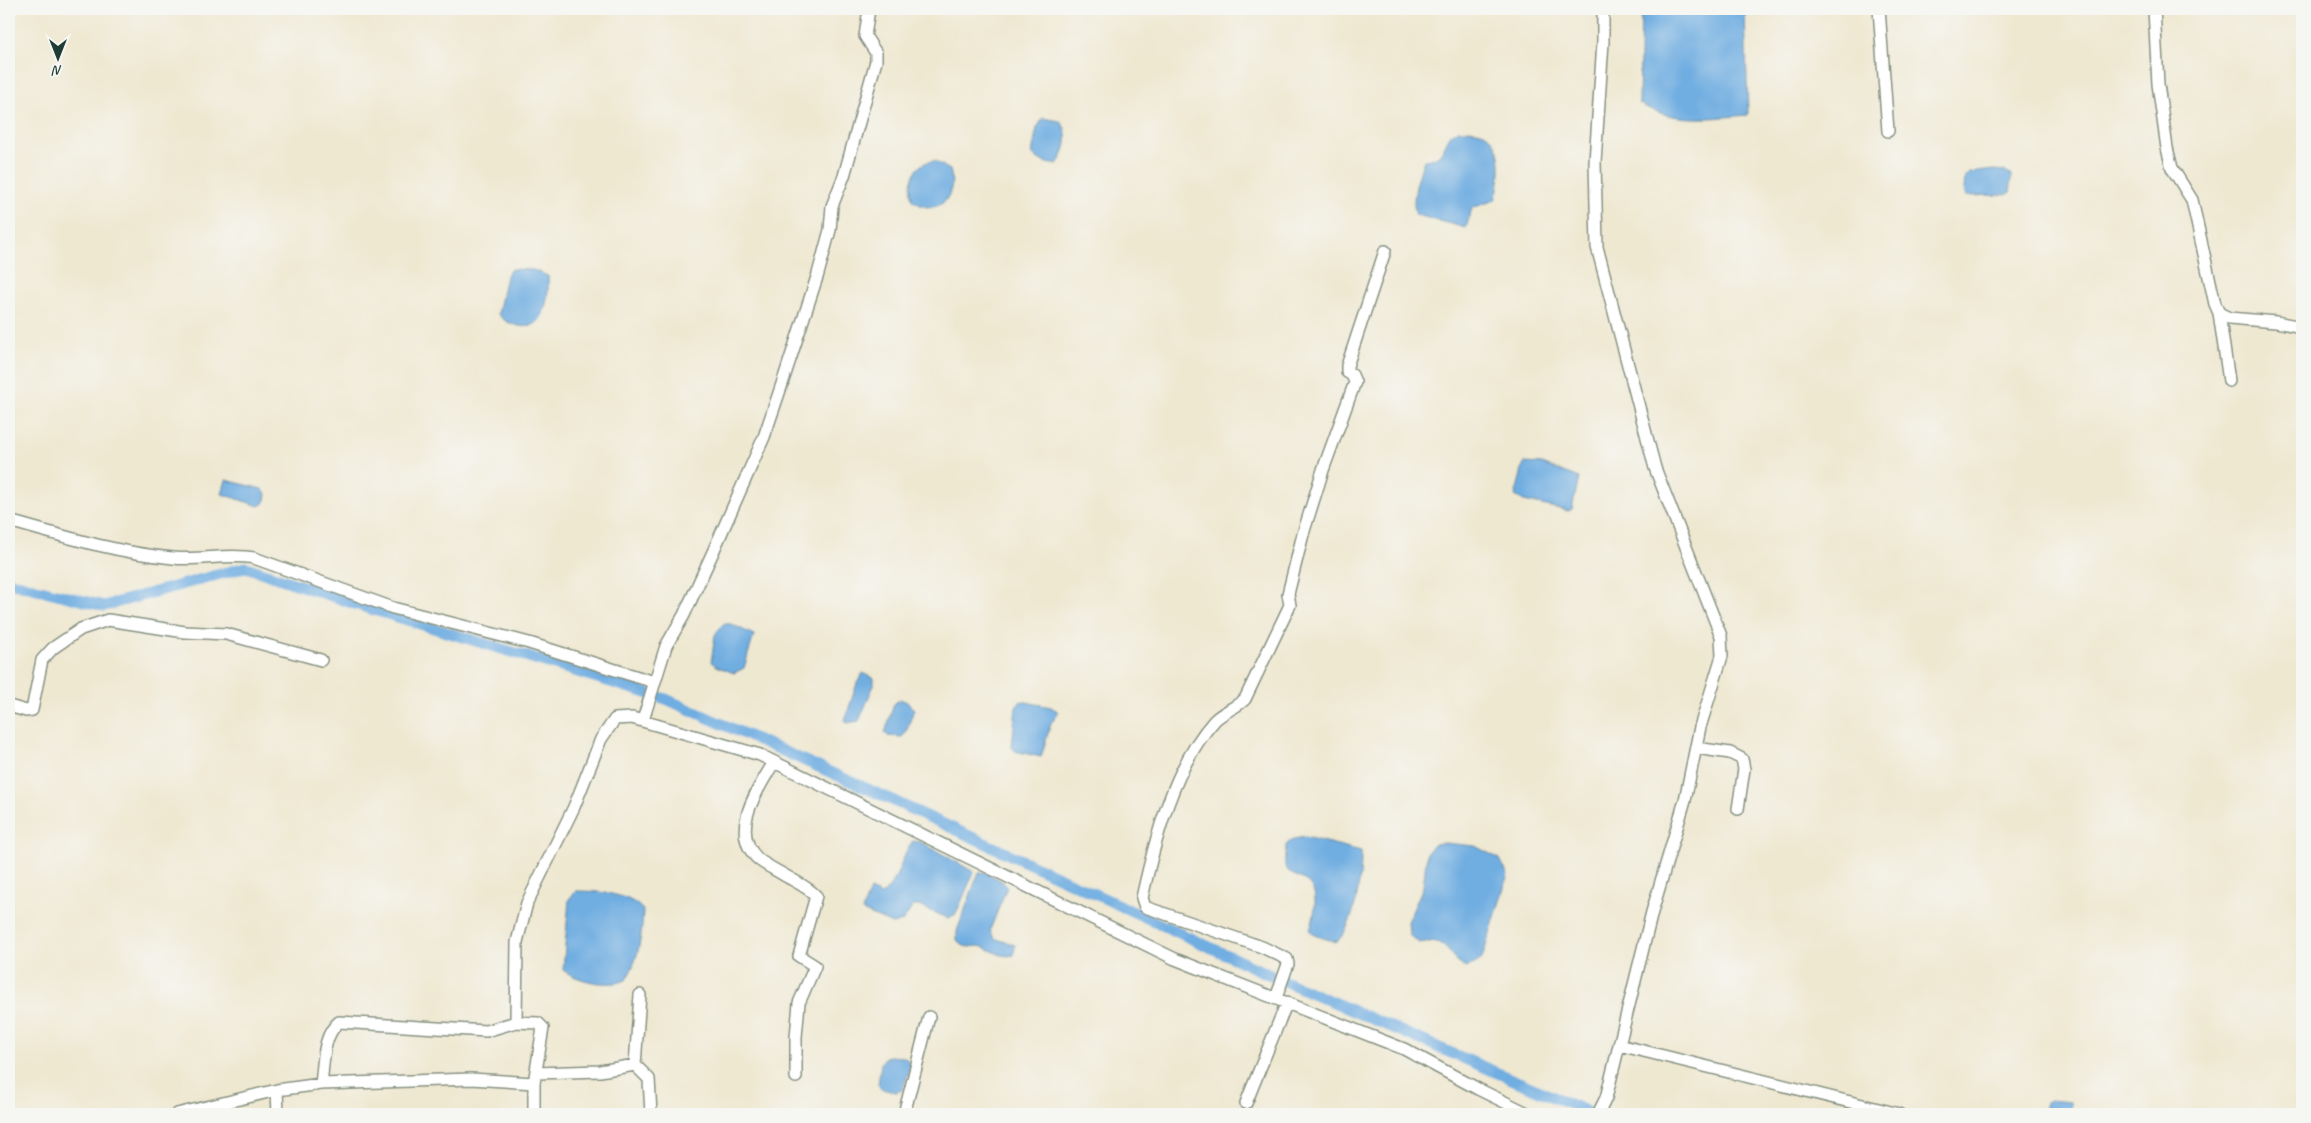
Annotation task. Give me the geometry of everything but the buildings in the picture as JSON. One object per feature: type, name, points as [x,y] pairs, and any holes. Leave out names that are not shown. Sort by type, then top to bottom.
[{"type":"street","points":[[643,720],[666,646],[684,615],[764,437],[818,274],[830,230],[832,206],[844,176],[876,61],[876,53],[865,36],[869,9]]},
{"type":"street","points":[[1598,1114],[1606,1098],[1652,912],[1685,800],[1700,727],[1722,656],[1722,636],[1655,468],[1597,247],[1595,162],[1603,42],[1603,9]]},
{"type":"street","points":[[1879,9],[1888,131]]},
{"type":"street","points":[[2154,9],[2158,84],[2167,148],[2172,168],[2192,200],[2215,304],[2219,313],[2229,381]]},
{"type":"street","points":[[1277,992],[1288,964],[1287,959],[1262,947],[1145,907],[1142,898],[1165,814],[1187,758],[1216,719],[1237,707],[1245,699],[1290,605],[1288,594],[1303,534],[1323,470],[1356,382],[1348,372],[1348,366],[1385,251]]},
{"type":"street","points":[[2219,313],[2229,318],[2276,322],[2302,327]]},
{"type":"street","points":[[9,521],[88,542],[154,556],[186,560],[243,556],[254,558],[393,608],[529,643],[653,686]]},
{"type":"street","points":[[9,706],[26,711],[32,710],[42,660],[53,648],[80,629],[108,620],[185,632],[226,634],[321,660]]},
{"type":"street","points":[[516,1022],[517,942],[527,903],[574,807],[601,739],[615,720],[632,718],[760,755],[1175,959],[1277,992],[1287,1002],[1404,1049],[1529,1114]]},
{"type":"street","points":[[1696,748],[1730,753],[1742,759],[1744,768],[1738,810]]},
{"type":"street","points":[[774,762],[756,792],[747,815],[745,829],[746,844],[758,859],[816,896],[799,956],[815,966],[799,1003],[796,1037],[796,1077]]},
{"type":"street","points":[[640,995],[635,1065],[649,1079],[651,1114]]},
{"type":"street","points":[[1246,1103],[1287,1002]]},
{"type":"street","points":[[904,1114],[929,1017]]},
{"type":"street","points":[[322,1084],[326,1045],[332,1028],[339,1022],[486,1031],[516,1022],[538,1023],[542,1028],[535,1078],[534,1114]]},
{"type":"street","points":[[1618,1045],[1899,1114]]},
{"type":"street","points":[[177,1114],[277,1090],[322,1084],[535,1078],[635,1065]]},
{"type":"street","points":[[277,1090],[278,1114]]},
{"type":"water","points":[[1641,9],[1745,9],[1748,115],[1706,118],[1678,117],[1651,110],[1639,103]]},
{"type":"water","points":[[1043,118],[1060,121],[1065,131],[1065,148],[1057,164],[1043,162],[1032,153],[1037,128]]},
{"type":"water","points":[[1459,130],[1481,132],[1491,138],[1499,154],[1500,164],[1499,183],[1495,200],[1472,208],[1466,228],[1416,215],[1414,209],[1416,187],[1424,160],[1439,155],[1452,133]]},
{"type":"water","points":[[935,161],[950,170],[952,180],[948,196],[937,206],[930,207],[912,200],[911,187],[917,169],[928,162]]},
{"type":"water","points":[[1994,170],[2004,171],[2012,176],[2010,193],[2003,195],[1966,196],[1964,190],[1965,177],[1969,173]]},
{"type":"water","points":[[511,269],[533,270],[548,276],[546,304],[540,319],[531,326],[512,324],[498,314],[506,276]]},
{"type":"water","points":[[1524,463],[1542,464],[1579,478],[1572,509],[1569,511],[1524,501],[1515,496]]},
{"type":"water","points":[[226,480],[262,489],[266,494],[265,502],[259,506],[222,494]]},
{"type":"water","points":[[723,624],[731,624],[754,635],[744,668],[734,673],[711,662],[715,635]]},
{"type":"water","points":[[863,673],[874,678],[874,685],[859,721],[847,723],[845,720],[857,683]]},
{"type":"water","points":[[900,699],[907,702],[914,709],[906,733],[902,737],[888,736],[885,733],[894,704]]},
{"type":"water","points":[[1021,701],[1051,707],[1059,712],[1051,723],[1041,757],[1015,751],[1012,747],[1016,707]]},
{"type":"water","points":[[1306,837],[1361,851],[1359,886],[1353,913],[1343,935],[1336,942],[1314,935],[1310,930],[1315,904],[1314,891],[1306,881],[1291,873],[1285,865],[1286,845],[1293,839]]},
{"type":"water","points":[[913,841],[921,842],[974,872],[956,914],[948,918],[919,906],[913,906],[903,921],[892,924],[862,911],[870,890],[881,895],[888,889],[896,876],[908,847]]},
{"type":"water","points":[[1445,843],[1475,846],[1500,859],[1508,875],[1482,959],[1467,966],[1462,966],[1458,963],[1447,949],[1439,943],[1419,943],[1409,935],[1408,921],[1423,887],[1427,853],[1434,844]]},
{"type":"water","points":[[985,872],[1002,881],[1007,887],[990,930],[994,938],[1015,945],[1014,955],[1001,955],[979,946],[967,947],[957,940],[957,931],[977,877],[979,873]]},
{"type":"water","points":[[576,891],[612,894],[630,900],[643,910],[639,946],[634,964],[626,980],[611,983],[594,982],[576,977],[563,970],[569,899]]},
{"type":"water","points":[[885,1057],[904,1057],[910,1062],[910,1070],[902,1090],[896,1092],[881,1089],[878,1084],[881,1064]]},
{"type":"water","points":[[2050,1100],[2070,1102],[2071,1114],[2043,1114],[2046,1102]]},
{"type":"waterway","points":[[9,582],[104,606],[246,567],[358,605],[666,699],[870,790],[1268,974],[1593,1114]]}]
